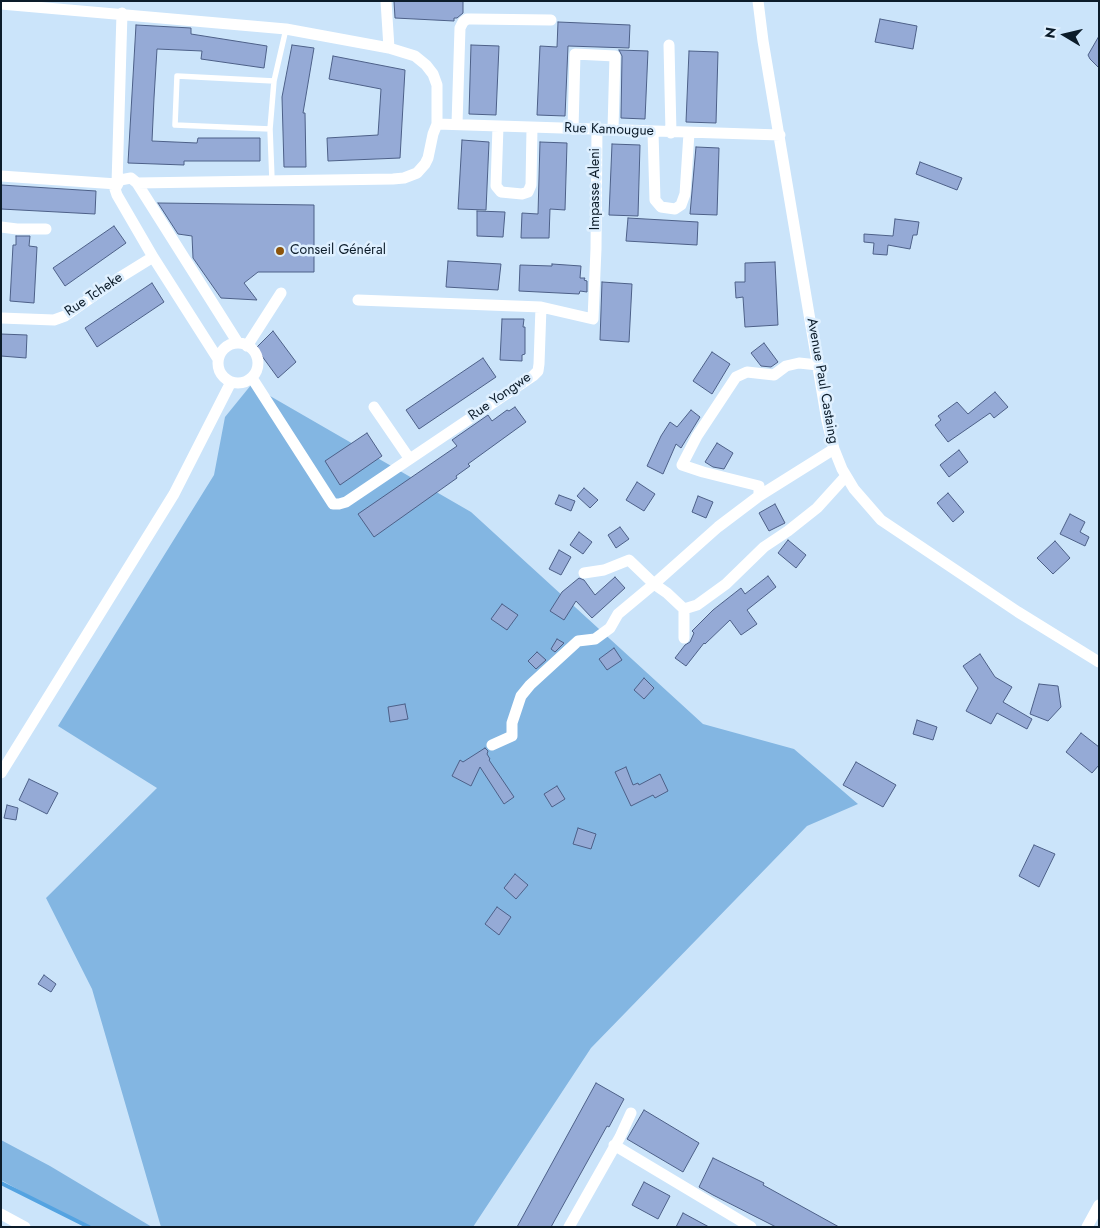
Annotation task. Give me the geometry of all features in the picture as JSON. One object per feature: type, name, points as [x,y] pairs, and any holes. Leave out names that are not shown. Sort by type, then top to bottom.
[{"type":"street","points":[[386,1],[389,48]]},
{"type":"street","name":"Avenue Paul Castaing","points":[[758,1],[763,41],[818,365],[834,449],[846,476],[864,503],[881,520],[1018,612],[1099,662]]},
{"type":"street","points":[[1,4],[122,13],[286,29],[389,48],[415,56],[426,65],[436,85],[438,99],[437,124],[426,164],[411,176],[393,179],[137,184]]},
{"type":"street","points":[[1,176],[117,184],[125,178],[131,178],[137,184],[243,344],[252,350],[258,361],[256,373],[252,378],[242,383],[224,379],[220,373],[218,359],[153,258],[117,195],[115,189],[117,184],[122,13]]},
{"type":"street","points":[[457,124],[460,28],[465,20],[551,20]]},
{"type":"street","points":[[669,45],[670,133]]},
{"type":"street","points":[[573,129],[575,54],[615,56],[613,129]]},
{"type":"street","name":"Rue Kamougue","points":[[437,124],[613,129],[670,133],[780,135]]},
{"type":"street","points":[[498,126],[496,186],[500,192],[522,194],[528,192],[531,185],[532,128]]},
{"type":"street","name":"Impasse Aleni","points":[[540,307],[593,319],[596,249],[597,130]]},
{"type":"street","points":[[654,132],[655,200],[660,207],[675,209],[681,205],[685,194],[689,133]]},
{"type":"street","points":[[1,227],[46,229]]},
{"type":"street","name":"Rue Tcheke","points":[[1,318],[54,320],[65,316],[119,278],[153,258]]},
{"type":"street","points":[[218,359],[226,347],[243,344],[281,293]]},
{"type":"street","points":[[358,300],[540,307]]},
{"type":"street","name":"Rue Yongwe","points":[[252,378],[333,504],[346,502],[526,381],[538,370],[540,307]]},
{"type":"street","points":[[759,496],[759,486],[682,465],[697,436],[736,377],[747,372],[774,375],[786,366],[799,363],[818,365]]},
{"type":"street","points":[[1,773],[174,494],[231,382]]},
{"type":"street","points":[[374,407],[409,458]]},
{"type":"street","points":[[492,745],[512,736],[512,723],[521,696],[578,641],[595,640],[610,628],[618,614],[718,527],[759,496],[834,449]]},
{"type":"street","points":[[684,608],[697,605],[726,584],[764,547],[817,508],[846,476]]},
{"type":"street","points":[[584,573],[604,570],[629,560],[654,584],[684,608],[684,638]]},
{"type":"street","points":[[569,1227],[620,1137],[631,1113]]},
{"type":"street","points":[[614,1145],[750,1227]]},
{"type":"street","points":[[1087,1227],[1099,1205]]},
{"type":"street","points":[[1,1214],[25,1227]]},
{"type":"lane","points":[[272,180],[270,129],[274,80],[286,29]]},
{"type":"lane","points":[[270,129],[175,125],[178,76],[274,80]]},
{"type":"shaded area","points":[[251,385],[471,512],[703,724],[794,749],[858,804],[807,826],[591,1048],[473,1227],[161,1227],[92,989],[46,898],[157,788],[58,726],[214,475],[225,417]]},
{"type":"shaded area","points":[[1,1140],[50,1166],[152,1227],[85,1227],[1,1180]]},
{"type":"building","points":[[394,1],[463,1],[463,13],[454,18],[454,21],[395,18]]},
{"type":"building","points":[[880,19],[917,26],[913,49],[875,42]]},
{"type":"building","points":[[558,22],[630,25],[629,48],[568,46],[565,116],[537,115],[540,46],[557,47]]},
{"type":"building","points":[[136,25],[191,28],[191,34],[267,46],[264,68],[201,59],[202,51],[157,49],[154,98],[152,141],[197,143],[198,138],[260,138],[260,161],[184,161],[184,165],[128,163]]},
{"type":"building","points":[[1099,36],[1099,68],[1088,55]]},
{"type":"building","points":[[292,45],[314,48],[303,113],[305,113],[306,167],[284,167],[282,97]]},
{"type":"building","points":[[471,45],[499,46],[496,115],[469,114]]},
{"type":"building","points":[[619,50],[648,51],[645,119],[621,118],[622,56]]},
{"type":"building","points":[[689,51],[718,52],[716,123],[686,122]]},
{"type":"building","points":[[333,56],[405,70],[400,158],[328,161],[327,138],[378,135],[381,89],[329,79]]},
{"type":"building","points":[[462,140],[489,142],[486,210],[458,209]]},
{"type":"building","points":[[540,142],[567,143],[565,210],[550,209],[549,238],[521,238],[522,213],[538,214]]},
{"type":"building","points":[[612,144],[640,145],[638,216],[609,215]]},
{"type":"building","points":[[696,147],[719,148],[717,215],[690,214]]},
{"type":"building","points":[[920,162],[962,178],[957,190],[916,174]]},
{"type":"building","points":[[1,185],[96,191],[95,214],[1,209]]},
{"type":"building","name":"Conseil Général","points":[[158,203],[314,205],[314,272],[258,272],[244,283],[257,300],[221,298],[193,258],[192,236],[178,234]]},
{"type":"building","points":[[477,211],[505,212],[503,237],[477,236]]},
{"type":"building","points":[[628,218],[698,222],[697,245],[626,241]]},
{"type":"building","points":[[895,219],[919,222],[917,235],[913,235],[910,249],[888,245],[887,255],[873,254],[874,243],[864,242],[864,234],[893,236]]},
{"type":"building","points":[[114,226],[126,243],[65,286],[53,268]]},
{"type":"building","points":[[16,236],[30,236],[29,246],[37,247],[34,303],[10,301],[13,245],[16,245]]},
{"type":"building","points":[[448,261],[501,264],[498,290],[446,287]]},
{"type":"building","points":[[775,262],[778,325],[745,327],[743,297],[736,298],[735,282],[745,282],[745,263]]},
{"type":"building","points":[[552,264],[581,266],[580,278],[585,278],[584,280],[587,281],[587,292],[580,291],[579,294],[519,291],[520,265],[552,266]]},
{"type":"building","points":[[602,282],[632,284],[629,342],[600,340]]},
{"type":"building","points":[[152,283],[164,302],[97,347],[85,328]]},
{"type":"building","points":[[502,319],[524,319],[525,354],[522,355],[522,361],[500,360]]},
{"type":"building","points":[[273,331],[296,362],[278,378],[256,348]]},
{"type":"building","points":[[1,334],[27,335],[26,358],[1,356]]},
{"type":"building","points":[[764,343],[778,362],[771,367],[761,366],[751,353]]},
{"type":"building","points":[[712,352],[730,364],[712,394],[693,381]]},
{"type":"building","points":[[483,358],[496,377],[419,429],[406,410]]},
{"type":"building","points":[[995,392],[1008,407],[994,418],[990,413],[948,442],[935,425],[941,420],[938,416],[957,402],[968,414]]},
{"type":"building","points":[[515,407],[526,422],[468,464],[470,466],[456,476],[457,478],[374,537],[358,514],[457,446],[452,440],[488,415],[492,421],[507,410],[509,411]]},
{"type":"building","points":[[691,410],[700,417],[681,448],[676,444],[663,474],[647,466],[670,422],[677,427]]},
{"type":"building","points":[[367,433],[382,456],[340,485],[325,461]]},
{"type":"building","points":[[717,443],[733,453],[724,469],[713,467],[705,462]]},
{"type":"building","points":[[959,450],[968,462],[949,477],[940,465]]},
{"type":"building","points":[[637,482],[655,494],[644,511],[626,500]]},
{"type":"building","points":[[584,488],[598,500],[590,508],[577,496]]},
{"type":"building","points":[[948,493],[964,512],[953,522],[937,503]]},
{"type":"building","points":[[559,495],[575,501],[571,511],[555,504]]},
{"type":"building","points":[[698,496],[713,502],[706,518],[692,512]]},
{"type":"building","points":[[775,504],[785,523],[769,531],[759,513]]},
{"type":"building","points":[[1070,514],[1085,522],[1080,532],[1089,537],[1085,546],[1060,534]]},
{"type":"building","points":[[620,527],[629,539],[616,548],[608,535]]},
{"type":"building","points":[[579,532],[592,542],[583,554],[570,545]]},
{"type":"building","points":[[788,540],[806,555],[796,568],[778,553]]},
{"type":"building","points":[[1055,541],[1070,558],[1053,574],[1037,558]]},
{"type":"building","points":[[559,550],[571,557],[561,575],[549,569]]},
{"type":"building","points":[[768,576],[776,587],[747,610],[757,624],[741,635],[730,620],[704,643],[686,666],[675,658],[685,645],[690,642],[694,633],[692,631],[713,610],[741,588],[745,594]]},
{"type":"building","points":[[615,577],[625,588],[592,618],[576,601],[564,620],[550,611],[562,592],[579,578],[584,580],[595,595]]},
{"type":"building","points":[[502,604],[518,615],[507,630],[491,619]]},
{"type":"building","points":[[557,639],[564,643],[555,652],[551,649]]},
{"type":"building","points":[[614,648],[622,660],[607,670],[599,659]]},
{"type":"building","points":[[537,652],[546,660],[536,669],[528,661]]},
{"type":"building","points":[[980,654],[995,677],[1012,687],[1003,702],[1032,719],[1027,729],[997,713],[991,724],[966,711],[978,688],[963,666]]},
{"type":"building","points":[[644,678],[654,688],[644,699],[634,690]]},
{"type":"building","points":[[1039,684],[1058,686],[1061,707],[1048,721],[1030,714]]},
{"type":"building","points":[[405,704],[408,719],[390,722],[388,707]]},
{"type":"building","points":[[917,720],[937,727],[933,740],[913,734]]},
{"type":"building","points":[[1081,733],[1099,747],[1099,765],[1092,773],[1066,752]]},
{"type":"building","points":[[485,748],[488,751],[489,760],[514,797],[504,804],[480,767],[471,786],[452,776],[460,760],[463,762]]},
{"type":"building","points":[[856,762],[896,785],[883,807],[843,785]]},
{"type":"building","points":[[626,767],[633,785],[638,783],[639,785],[660,774],[668,791],[655,798],[653,795],[631,806],[615,772]]},
{"type":"building","points":[[29,779],[58,793],[47,814],[19,800]]},
{"type":"building","points":[[557,786],[565,799],[552,807],[544,794]]},
{"type":"building","points":[[7,805],[18,808],[16,820],[4,818]]},
{"type":"building","points":[[578,828],[596,834],[591,849],[573,844]]},
{"type":"building","points":[[1034,845],[1055,854],[1039,887],[1019,876]]},
{"type":"building","points":[[515,874],[528,885],[516,899],[504,888]]},
{"type":"building","points":[[497,907],[511,917],[499,935],[485,924]]},
{"type":"building","points":[[44,975],[56,984],[51,992],[38,984]]},
{"type":"building","points":[[596,1083],[624,1099],[609,1127],[607,1126],[551,1227],[517,1227]]},
{"type":"building","points":[[644,1110],[699,1143],[683,1172],[627,1139]]},
{"type":"building","points":[[713,1158],[764,1183],[763,1185],[839,1227],[776,1227],[713,1195],[699,1187]]},
{"type":"building","points":[[644,1182],[670,1196],[658,1219],[632,1205]]},
{"type":"building","points":[[683,1213],[709,1227],[676,1227]]},
{"type":"waterway","points":[[1,1183],[89,1227]]},
{"type":"place","name":"Conseil Général","points":[[280,251]]}]
